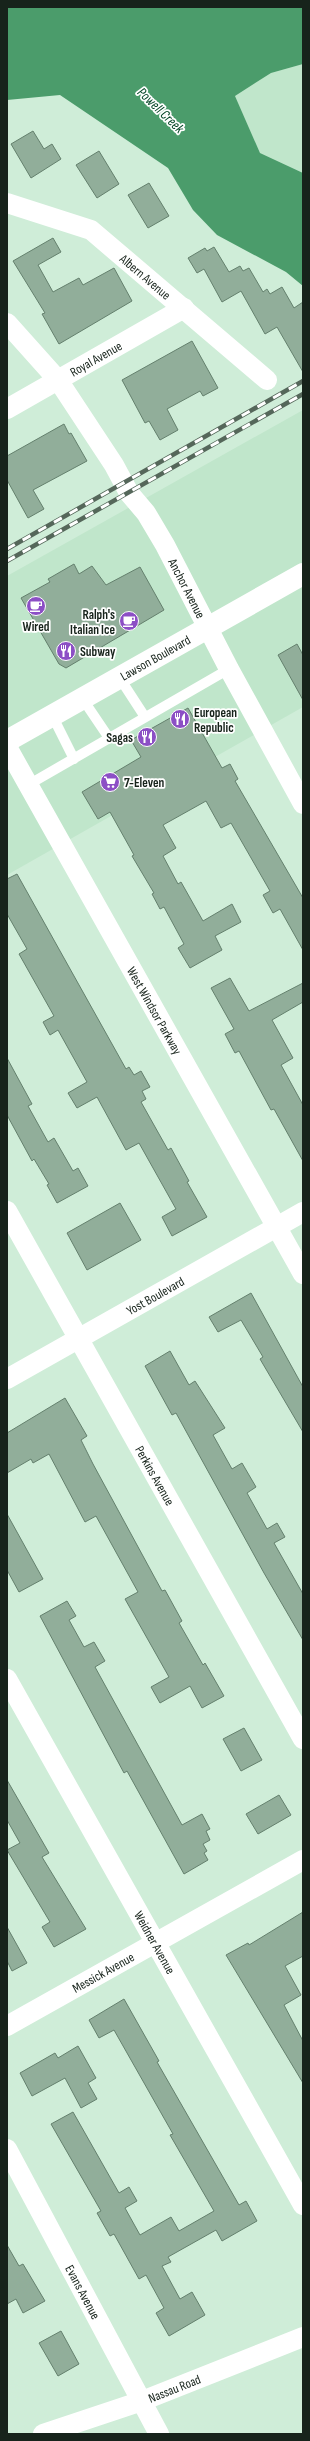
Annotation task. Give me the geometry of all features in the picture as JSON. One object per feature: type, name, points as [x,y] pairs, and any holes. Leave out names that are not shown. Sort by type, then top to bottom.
[{"type":"main road","name":"Lawson Boulevard","points":[[7,741],[303,574]]},
{"type":"street","name":"Albern Avenue","points":[[7,203],[92,230],[267,380]]},
{"type":"street","name":"Royal Avenue","points":[[7,409],[184,308]]},
{"type":"street","name":"Anchor Avenue","points":[[7,323],[58,380],[106,453],[129,493],[146,513],[165,545],[229,669],[303,804]]},
{"type":"street","name":"West Windsor Parkway","points":[[7,747],[303,1274]]},
{"type":"street","name":"Perkins Avenue","points":[[7,1211],[303,1739]]},
{"type":"street","name":"Yost Boulevard","points":[[7,1379],[303,1212]]},
{"type":"street","name":"Weidner Avenue","points":[[7,1679],[303,2205]]},
{"type":"street","name":"Messick Avenue","points":[[7,2026],[303,1860]]},
{"type":"street","name":"Evans Avenue","points":[[7,2149],[160,2434]]},
{"type":"street","name":"Nassau Road","points":[[43,2434],[142,2401],[303,2337]]},
{"type":"lane","points":[[28,785],[229,669]]},
{"type":"lane","points":[[119,677],[145,717]]},
{"type":"lane","points":[[82,698],[109,738]]},
{"type":"lane","points":[[52,715],[74,759]]},
{"type":"shaded area","points":[[303,64],[303,173],[260,153],[235,96],[271,73]]},
{"type":"shaded area","points":[[303,410],[303,707],[7,875],[7,576]]},
{"type":"water","name":"Powell Creek","points":[[7,7],[303,7],[303,64],[271,73],[235,96],[260,153],[303,173],[303,286],[286,272],[217,235],[193,210],[168,168],[60,95],[7,100]]},
{"type":"building","points":[[33,131],[44,149],[52,144],[61,159],[31,178],[11,144]]},
{"type":"building","points":[[99,151],[119,184],[97,198],[76,165]]},
{"type":"building","points":[[149,183],[169,216],[148,228],[128,195]]},
{"type":"building","points":[[53,238],[61,252],[38,265],[53,292],[79,278],[83,285],[114,268],[132,301],[59,344],[42,314],[45,313],[13,261]]},
{"type":"building","points":[[214,247],[229,272],[240,266],[243,271],[249,268],[263,292],[267,289],[270,294],[282,287],[294,308],[303,302],[303,372],[277,327],[265,334],[241,291],[222,302],[204,269],[197,273],[188,258],[205,248],[207,251]]},
{"type":"building","points":[[192,341],[218,388],[203,396],[200,391],[167,409],[178,430],[160,440],[149,421],[145,423],[122,380]]},
{"type":"building","points":[[64,424],[87,461],[33,490],[44,509],[28,518],[7,480],[7,456]]},
{"type":"building","points":[[74,564],[79,574],[92,566],[106,585],[140,567],[164,610],[66,668],[59,664],[21,598],[50,582],[48,579]]},
{"type":"building","points":[[297,644],[303,655],[303,700],[278,655]]},
{"type":"building","points":[[188,708],[222,768],[230,764],[238,779],[235,781],[303,898],[303,950],[280,909],[273,913],[263,895],[270,891],[231,823],[221,828],[206,801],[163,825],[176,848],[163,856],[178,884],[181,882],[203,921],[232,904],[241,922],[215,936],[222,950],[190,968],[178,948],[184,944],[164,907],[160,909],[152,894],[154,893],[132,856],[134,855],[110,812],[98,819],[82,792],[141,757],[131,740]]},
{"type":"building","points":[[17,874],[126,1069],[129,1067],[134,1075],[141,1071],[150,1087],[142,1091],[146,1099],[141,1102],[168,1150],[171,1148],[189,1181],[187,1182],[207,1217],[172,1236],[162,1217],[176,1209],[139,1143],[126,1150],[97,1097],[77,1108],[68,1093],[87,1082],[58,1030],[50,1035],[43,1022],[54,1016],[19,954],[27,949],[7,914],[7,879]]},
{"type":"building","points":[[230,978],[249,1011],[303,983],[303,1002],[272,1020],[293,1058],[281,1065],[303,1105],[303,1161],[274,1109],[271,1110],[239,1051],[235,1053],[225,1034],[234,1029],[211,988]]},
{"type":"building","points":[[7,1058],[32,1104],[28,1106],[48,1142],[54,1138],[73,1171],[78,1168],[88,1186],[57,1203],[47,1185],[49,1184],[34,1159],[32,1161],[7,1115]]},
{"type":"building","points":[[120,1203],[141,1240],[87,1270],[67,1233]]},
{"type":"building","points":[[251,1293],[303,1387],[303,1432],[260,1359],[263,1357],[241,1320],[218,1332],[209,1317]]},
{"type":"building","points":[[170,1351],[189,1385],[195,1381],[225,1428],[213,1435],[232,1469],[242,1463],[256,1487],[247,1493],[267,1529],[277,1523],[285,1537],[274,1543],[303,1594],[303,1640],[264,1573],[176,1413],[172,1415],[145,1366]]},
{"type":"building","points":[[65,1398],[87,1436],[81,1440],[93,1464],[162,1591],[165,1590],[182,1621],[179,1623],[203,1665],[205,1663],[224,1696],[202,1708],[190,1686],[160,1703],[151,1687],[169,1677],[125,1599],[138,1592],[96,1516],[85,1522],[49,1454],[33,1463],[31,1459],[7,1473],[7,1433]]},
{"type":"building","points":[[7,1514],[43,1579],[19,1592],[7,1570]]},
{"type":"building","points":[[67,1601],[76,1616],[69,1620],[84,1647],[94,1642],[105,1661],[95,1667],[182,1825],[202,1814],[210,1829],[206,1831],[210,1840],[203,1844],[207,1851],[204,1853],[208,1860],[184,1874],[127,1771],[124,1773],[40,1616]]},
{"type":"building","points":[[244,1728],[262,1760],[241,1771],[223,1739]]},
{"type":"building","points":[[7,1780],[49,1853],[42,1857],[86,1929],[54,1947],[42,1927],[50,1922],[7,1850],[20,1843],[7,1820]]},
{"type":"building","points":[[279,1795],[291,1815],[258,1834],[246,1814]]},
{"type":"building","points":[[303,1912],[303,1956],[285,1966],[301,1995],[284,2005],[303,2041],[303,2083],[226,1955],[248,1943],[249,1945]]},
{"type":"building","points":[[7,1927],[27,1963],[12,1971],[7,1961]]},
{"type":"building","points":[[124,1999],[159,2061],[157,2062],[239,2205],[246,2201],[257,2221],[222,2241],[216,2230],[168,2257],[171,2262],[162,2266],[180,2299],[192,2292],[205,2315],[169,2336],[156,2313],[164,2308],[146,2275],[139,2279],[114,2234],[110,2236],[97,2213],[101,2211],[51,2124],[73,2112],[119,2193],[129,2187],[137,2201],[125,2208],[140,2235],[171,2217],[179,2231],[214,2211],[170,2135],[173,2134],[114,2030],[99,2038],[89,2020]]},
{"type":"building","points":[[78,2046],[96,2078],[88,2083],[97,2099],[81,2108],[65,2078],[32,2096],[20,2073],[55,2053],[58,2058]]},
{"type":"building","points":[[7,2245],[19,2266],[23,2264],[45,2301],[23,2313],[16,2299],[7,2304]]},
{"type":"building","points":[[61,2331],[79,2364],[58,2376],[39,2343]]},
{"type":"railway","points":[[7,549],[303,381]]},
{"type":"railway","points":[[7,561],[303,394]]},
{"type":"place","name":"Wired","points":[[36,606]]},
{"type":"place","name":"Ralph's Italian Ice","points":[[129,621]]},
{"type":"place","name":"Subway","points":[[66,651]]},
{"type":"place","name":"European Republic","points":[[180,719]]},
{"type":"place","name":"Sagas","points":[[147,737]]},
{"type":"place","name":"7-Eleven","points":[[110,782]]}]
